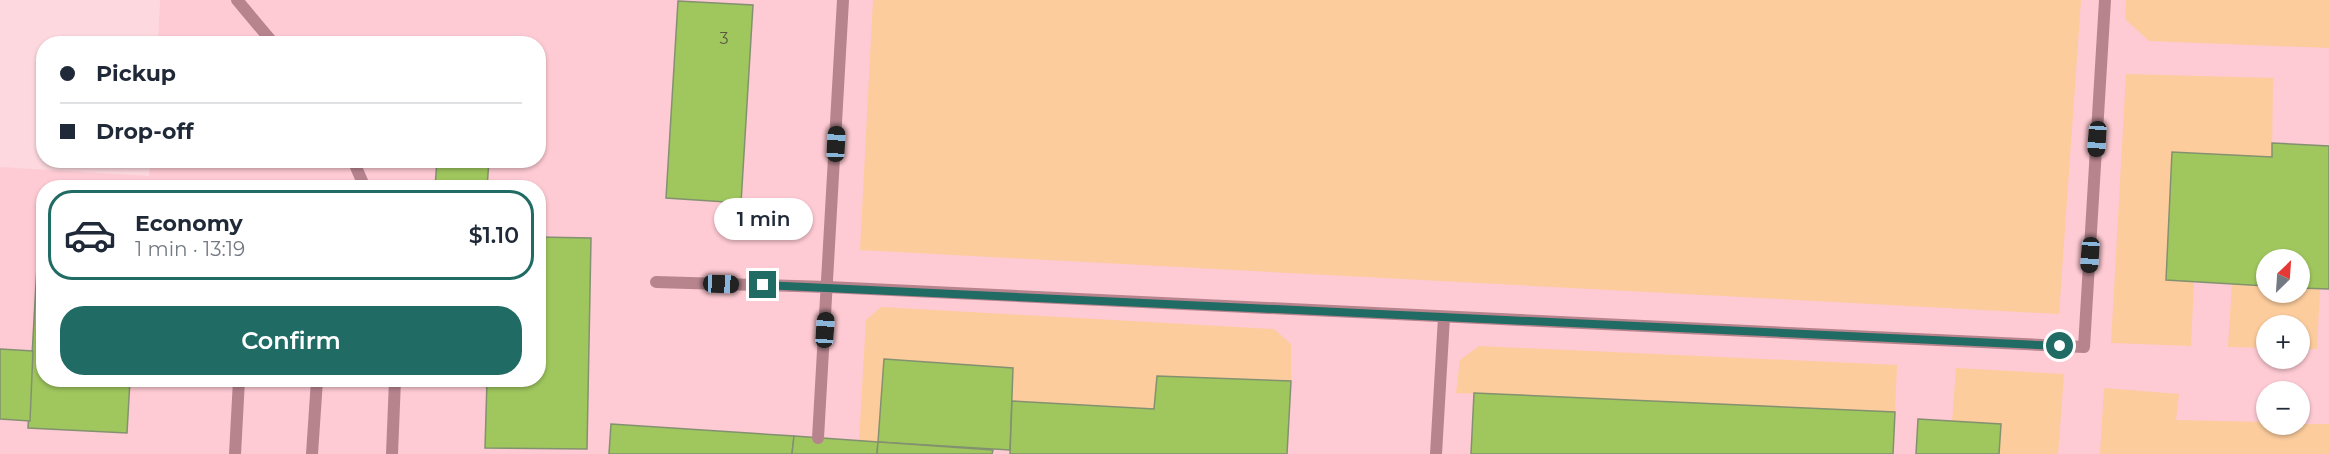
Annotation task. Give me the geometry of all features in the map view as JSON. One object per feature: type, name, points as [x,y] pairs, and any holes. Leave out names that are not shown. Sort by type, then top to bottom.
[{"type":"lane","points":[[237,0],[267,36]]},
{"type":"lane","points":[[818,438],[843,0]]},
{"type":"lane","points":[[656,282],[828,287],[2084,347],[2105,0]]},
{"type":"lane","points":[[1436,454],[1444,316]]},
{"type":"lane","points":[[235,454],[239,387]]},
{"type":"lane","points":[[312,454],[317,387]]},
{"type":"lane","points":[[392,454],[395,387]]},
{"type":"shaded area","points":[[160,0],[2329,0],[2329,454],[0,454],[0,167],[149,176],[150,168],[546,168],[546,36],[158,36]]},
{"type":"shaded area","points":[[873,0],[2081,0],[2059,314],[860,250]]},
{"type":"shaded area","points":[[2126,0],[2329,0],[2329,48],[2149,41],[2125,19]]},
{"type":"shaded area","points":[[2126,74],[2273,78],[2272,157],[2172,152],[2166,280],[2194,282],[2191,346],[2111,343]]},
{"type":"shaded area","points":[[2232,284],[2256,285],[2256,303],[2310,303],[2310,288],[2320,289],[2317,349],[2310,349],[2310,315],[2256,315],[2256,348],[2228,347]]},
{"type":"shaded area","points":[[881,307],[1274,329],[1291,344],[1291,381],[1157,376],[1154,409],[1012,401],[1013,368],[885,359],[878,442],[859,441],[866,320]]},
{"type":"shaded area","points":[[1479,346],[1897,365],[1895,412],[1456,393],[1460,360]]},
{"type":"shaded area","points":[[1956,368],[2064,374],[2058,454],[1999,454],[1952,422]]},
{"type":"shaded area","points":[[2104,388],[2179,394],[2176,420],[2256,422],[2256,435],[2310,435],[2310,424],[2329,424],[2329,454],[2100,454]]},
{"type":"building","points":[[678,1],[753,5],[741,203],[666,198]]},
{"type":"building","points":[[2272,143],[2329,146],[2329,289],[2310,288],[2310,249],[2256,249],[2256,285],[2166,280],[2172,152],[2272,157]]},
{"type":"building","points":[[436,168],[488,168],[488,180],[436,180]]},
{"type":"building","points":[[546,237],[591,238],[587,449],[485,448],[487,387],[546,387]]},
{"type":"building","points":[[36,284],[36,387],[130,387],[127,433],[28,428]]},
{"type":"building","points":[[0,349],[33,351],[30,421],[0,419]]},
{"type":"building","points":[[884,359],[1013,368],[1010,450],[878,442]]},
{"type":"building","points":[[1157,376],[1291,381],[1287,454],[1010,454],[1012,401],[1154,409]]},
{"type":"building","points":[[1474,393],[1895,412],[1893,454],[1471,454]]},
{"type":"building","points":[[1918,419],[2001,424],[1999,454],[1916,454]]},
{"type":"building","points":[[611,424],[794,436],[792,454],[609,454]]},
{"type":"building","points":[[794,436],[878,442],[877,454],[792,454]]},
{"type":"building","points":[[878,442],[993,450],[992,454],[877,454]]},
{"type":"route","points":[[763,285],[2060,346]]}]
